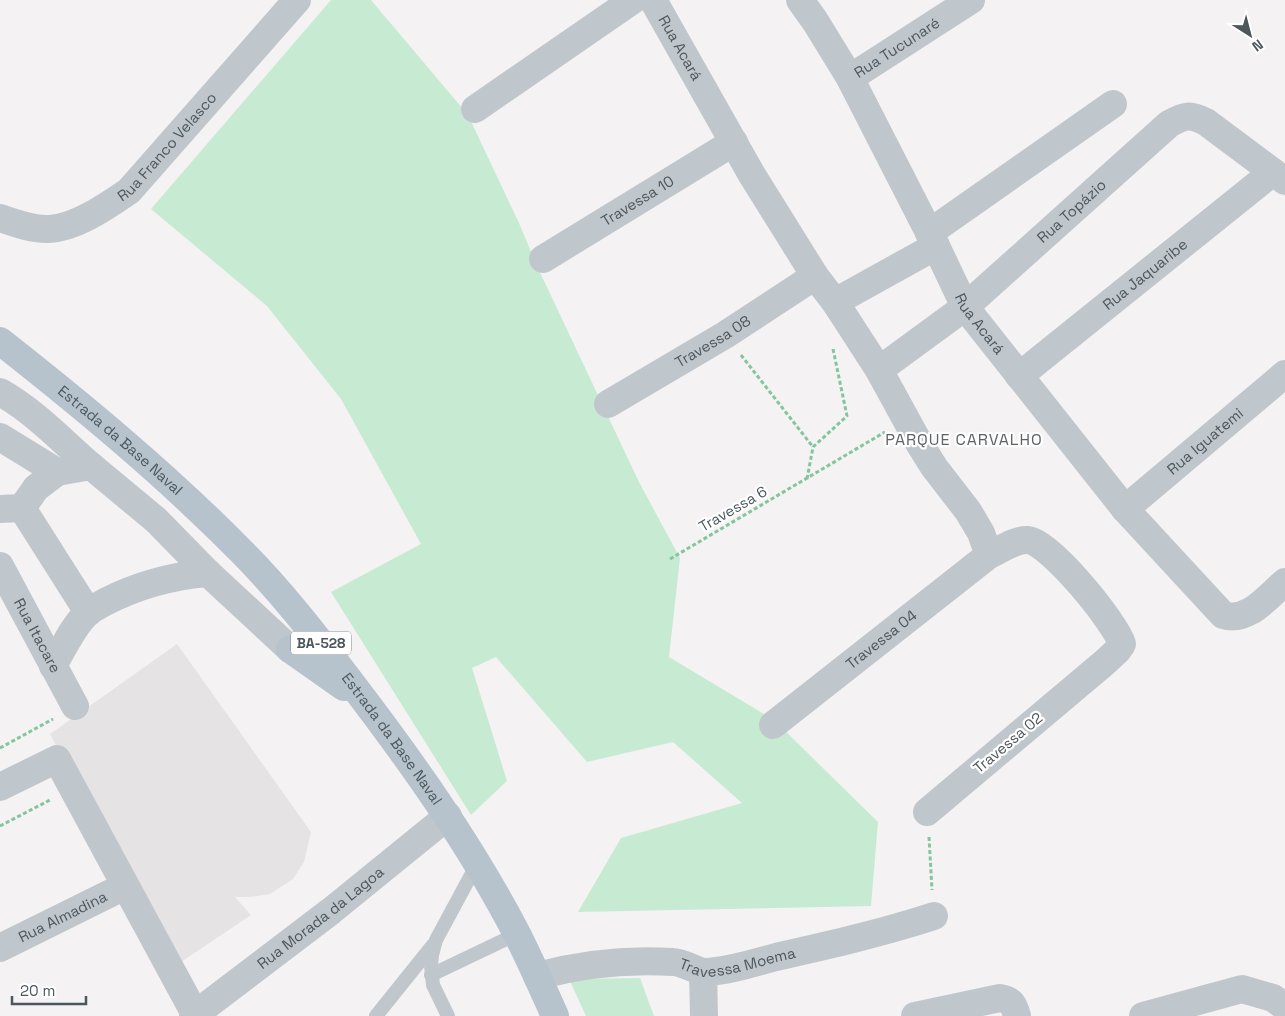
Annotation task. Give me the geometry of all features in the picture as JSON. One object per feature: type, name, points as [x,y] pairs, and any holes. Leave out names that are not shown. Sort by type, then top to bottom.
[{"type":"main road","name":"Estrada da Base Naval","points":[[0,341],[92,414],[178,490],[240,550],[299,615],[408,758],[448,816],[517,934],[556,1016]]},
{"type":"main road","points":[[290,649],[369,706]]},
{"type":"street","name":"Rua Franco Velasco","points":[[0,218],[17,224],[49,229],[74,223],[104,209],[128,191],[297,0]]},
{"type":"street","points":[[475,109],[633,0]]},
{"type":"street","name":"Rua Acará","points":[[653,0],[734,142],[815,276],[879,370],[905,420],[934,467],[968,511],[981,533],[989,555]]},
{"type":"street","name":"Rua Acará","points":[[800,0],[816,21],[850,78],[965,307],[1125,508],[1223,614],[1230,617],[1243,616],[1252,611],[1285,582]]},
{"type":"street","name":"Rua Tucunaré","points":[[850,78],[971,0]]},
{"type":"street","points":[[834,302],[933,240],[1113,104]]},
{"type":"street","name":"Rua Topázio","points":[[879,370],[965,307],[1169,124],[1181,117],[1194,116],[1206,122],[1279,176]]},
{"type":"street","name":"Travessa 10","points":[[543,259],[734,142]]},
{"type":"street","name":"Rua Jaquaribe","points":[[1019,376],[1279,176]]},
{"type":"street","name":"Travessa 08","points":[[608,404],[725,335],[815,276]]},
{"type":"street","name":"Rua Iguatemi","points":[[1125,508],[1285,374]]},
{"type":"street","points":[[0,392],[11,398],[33,416],[156,520],[208,573],[290,649]]},
{"type":"street","points":[[0,437],[57,472]]},
{"type":"street","points":[[88,612],[11,509],[57,472],[91,466]]},
{"type":"street","name":"Travessa 04","points":[[773,725],[989,555],[1014,543],[1026,540],[1034,541],[1047,549],[1060,561],[1097,605],[1119,635],[1122,644],[1117,651],[1089,675]]},
{"type":"street","name":"Rua Itacare","points":[[0,566],[75,706]]},
{"type":"street","points":[[54,666],[68,639],[88,612],[122,593],[148,583],[178,576],[208,573]]},
{"type":"street","name":"Travessa 02","points":[[927,812],[1089,675]]},
{"type":"street","name":"Rua Almadina","points":[[0,787],[57,759],[194,1015]]},
{"type":"street","name":"Rua Morada da Lagoa","points":[[194,1015],[331,911],[448,816]]},
{"type":"street","name":"Rua Almadina","points":[[0,948],[125,886]]},
{"type":"street","name":"Travessa Moema","points":[[538,976],[569,967],[625,962],[675,962],[692,966],[703,972],[739,966],[834,944],[898,928],[934,916]]},
{"type":"street","points":[[703,972],[704,1016]]},
{"type":"street","points":[[1142,1016],[1194,1009],[1242,989],[1273,998],[1285,1007]]},
{"type":"street","points":[[915,1016],[1000,998],[1008,999],[1012,1002],[1017,1016]]},
{"type":"lane","points":[[376,1016],[436,940],[476,864]]},
{"type":"lane","points":[[431,975],[517,934]]},
{"type":"lane","points":[[436,940],[432,955],[431,975],[435,991],[448,1016]]},
{"type":"path","points":[[725,335],[813,447]]},
{"type":"path","points":[[807,479],[813,447],[847,416],[833,348]]},
{"type":"path","name":"Travessa 6","points":[[670,559],[905,420]]},
{"type":"path","points":[[0,748],[75,706]]},
{"type":"path","points":[[0,826],[73,789]]},
{"type":"path","points":[[927,812],[934,916]]},
{"type":"shaded area","points":[[177,644],[311,832],[304,862],[293,879],[270,894],[235,897],[251,915],[172,968],[50,734]]},
{"type":"green space","points":[[331,0],[371,0],[468,115],[639,482],[680,558],[669,657],[774,720],[878,822],[871,906],[578,912],[621,838],[742,803],[673,742],[587,762],[496,657],[472,668],[507,781],[471,815],[331,592],[421,544],[341,399],[267,306],[151,209]]},
{"type":"green space","points":[[640,978],[654,1016],[586,1016],[569,979]]},
{"type":"district","name":"PARQUE CARVALHO","points":[[964,439]]}]
